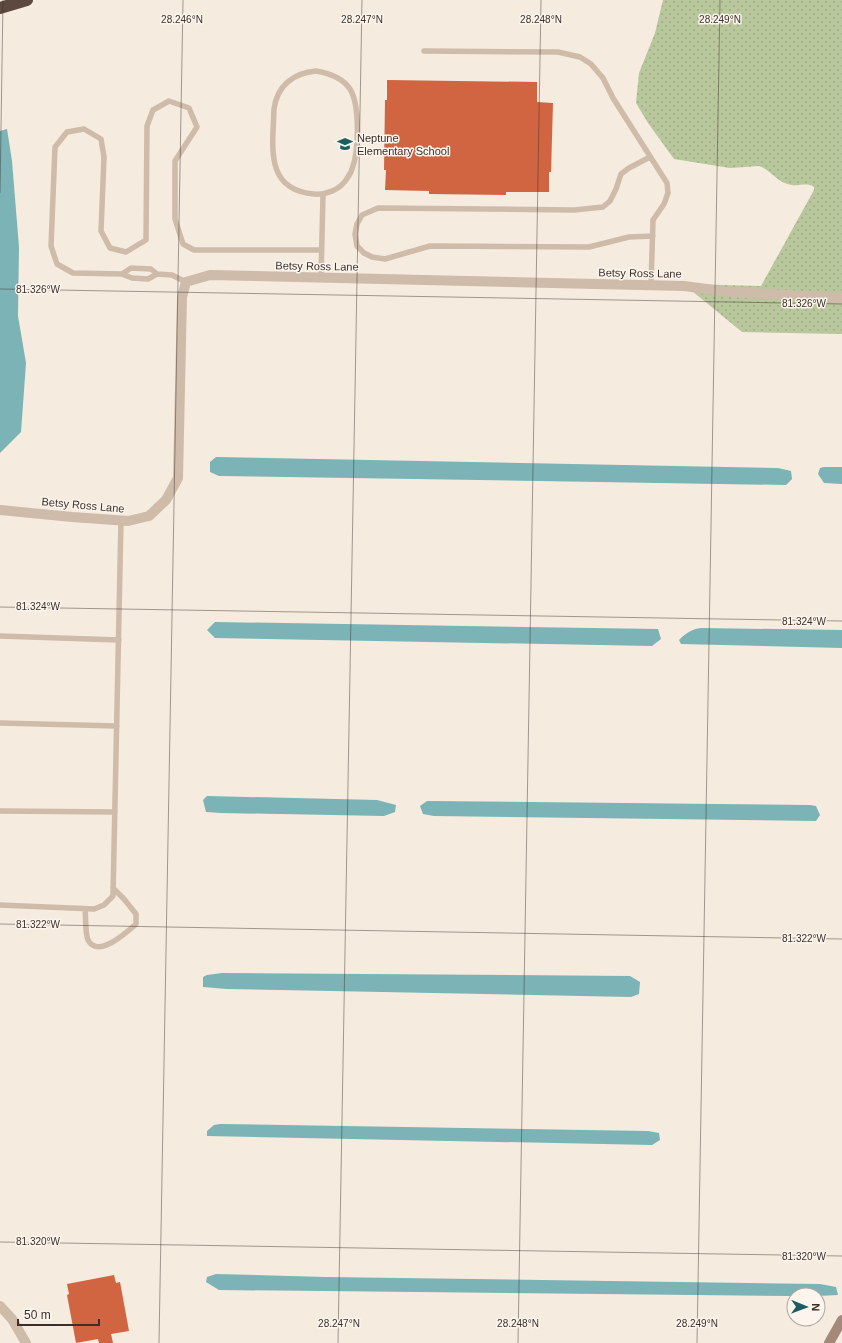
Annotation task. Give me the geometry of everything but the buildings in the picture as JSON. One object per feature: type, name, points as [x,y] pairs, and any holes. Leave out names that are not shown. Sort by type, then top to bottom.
[{"type":"highway","points":[[0,8],[27,0]]},
{"type":"main road","points":[[829,1343],[842,1320]]},
{"type":"street","name":"Betsy Ross Lane","points":[[0,510],[128,521],[149,516],[166,500],[178,478],[182,297],[186,282],[210,275],[684,286],[729,292],[842,298]]},
{"type":"street","points":[[0,1306],[12,1319],[26,1343]]},
{"type":"lane","points":[[424,51],[558,52],[580,57],[591,64],[603,78],[613,98],[668,183],[668,193],[664,204],[653,220],[651,285]]},
{"type":"lane","points":[[308,72],[324,72],[343,81],[350,88],[357,111],[356,153],[352,171],[345,181],[336,189],[323,194],[302,193],[293,190],[285,183],[274,166],[275,101],[286,83],[296,76],[308,72]]},
{"type":"lane","points":[[186,282],[172,275],[157,274],[148,279],[132,278],[122,274],[73,272],[57,264],[51,246],[55,147],[67,132],[84,129],[101,139],[104,157],[101,231],[110,248],[126,252],[146,240],[147,126],[153,110],[169,101],[189,108],[197,127],[175,161],[175,219],[183,244],[194,250],[321,250]]},
{"type":"lane","points":[[650,157],[621,174],[610,201],[603,208],[574,210],[378,208],[362,215],[357,224],[355,234],[357,246],[364,252],[372,258],[385,259],[430,246],[589,247],[628,236],[653,236]]},
{"type":"lane","points":[[320,278],[323,194]]},
{"type":"lane","points":[[122,274],[131,268],[151,268],[157,274]]},
{"type":"lane","points":[[0,905],[94,909],[104,905],[113,896],[121,520]]},
{"type":"lane","points":[[0,636],[119,640]]},
{"type":"lane","points":[[0,723],[117,726]]},
{"type":"lane","points":[[0,811],[115,812]]},
{"type":"lane","points":[[85,909],[89,942],[96,946],[104,946],[123,935],[136,924],[136,914],[113,888]]},
{"type":"green space","points":[[663,0],[842,0],[842,334],[742,332],[686,286],[685,284],[761,286],[814,190],[814,187],[803,184],[787,184],[759,166],[730,168],[674,159],[648,123],[636,103],[639,73],[655,33]]},
{"type":"water","points":[[7,129],[12,161],[19,247],[18,316],[26,363],[21,432],[0,453],[0,131]]},
{"type":"water","points":[[216,457],[778,468],[791,471],[792,479],[786,485],[219,476],[210,472],[210,462]]},
{"type":"water","points":[[842,467],[842,484],[824,483],[818,474],[820,468]]},
{"type":"water","points":[[215,622],[658,629],[661,639],[652,646],[215,638],[207,630]]},
{"type":"water","points":[[701,628],[842,630],[842,648],[681,644],[679,640],[684,635],[692,630]]},
{"type":"water","points":[[207,796],[377,800],[396,805],[395,812],[384,816],[221,813],[206,812],[203,800]]},
{"type":"water","points":[[427,801],[810,805],[816,806],[820,815],[816,821],[434,816],[423,814],[420,806]]},
{"type":"water","points":[[222,973],[630,976],[640,982],[639,994],[631,997],[227,989],[203,987],[203,977]]},
{"type":"water","points":[[214,1125],[648,1131],[659,1133],[660,1140],[652,1145],[207,1136],[207,1131]]},
{"type":"water","points":[[216,1274],[820,1284],[836,1287],[838,1295],[826,1296],[826,1287],[786,1287],[786,1296],[219,1290],[206,1282],[207,1277]]},
{"type":"place","name":"Neptune Elementary School","points":[[345,144]]}]
